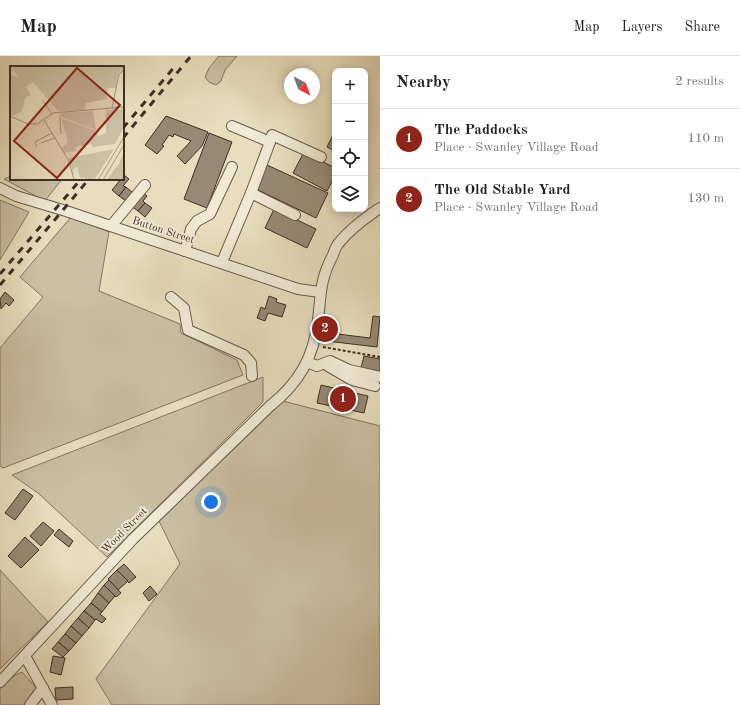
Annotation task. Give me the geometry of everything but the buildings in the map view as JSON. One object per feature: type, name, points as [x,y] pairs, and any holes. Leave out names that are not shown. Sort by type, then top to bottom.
[{"type":"street","points":[[232,126],[270,142]]},
{"type":"street","points":[[222,262],[251,193],[272,135],[321,157]]},
{"type":"street","points":[[185,251],[191,230],[197,221],[210,214],[232,167]]},
{"type":"street","points":[[111,226],[145,185]]},
{"type":"street","name":"Button Street","points":[[0,188],[16,196],[222,262],[298,289],[320,292]]},
{"type":"street","points":[[251,193],[295,214]]},
{"type":"street","name":"Wood Street","points":[[0,682],[16,667],[48,629],[133,539],[278,400],[303,371],[313,348],[318,321],[320,292],[326,268],[338,244],[363,220],[380,208]]},
{"type":"street","points":[[171,297],[184,308],[188,330],[244,355],[251,363],[252,376]]},
{"type":"street","points":[[307,362],[318,366],[330,361],[349,370],[380,377]]},
{"type":"street","points":[[323,364],[332,367],[345,377],[352,380],[375,386]]},
{"type":"street","points":[[25,656],[52,705]]},
{"type":"street","points":[[30,705],[43,688]]},
{"type":"path","points":[[314,341],[320,347],[380,357]]},
{"type":"shaded area","points":[[219,56],[237,56],[225,70],[221,81],[216,85],[209,82],[205,77],[209,68]]},
{"type":"shaded area","points":[[10,176],[10,180],[61,180],[45,201],[4,179]]},
{"type":"shaded area","points":[[0,200],[29,212],[0,260]]},
{"type":"shaded area","points":[[71,217],[109,232],[99,291],[180,324],[181,333],[237,360],[243,375],[3,468],[0,466],[0,348],[43,297],[20,277]]},
{"type":"shaded area","points":[[263,377],[263,402],[107,557],[38,493],[12,475]]},
{"type":"shaded area","points":[[283,401],[380,426],[380,705],[112,705],[96,679],[180,564],[159,521]]},
{"type":"shaded area","points":[[0,570],[48,622],[0,669]]},
{"type":"shaded area","points":[[22,672],[38,690],[27,705],[0,705],[0,689],[14,676]]},
{"type":"railway","points":[[124,137],[191,56]]},
{"type":"railway","points":[[124,127],[176,65]]},
{"type":"railway","points":[[0,274],[80,180]]},
{"type":"railway","points":[[0,285],[88,180]]},
{"type":"place","name":"The Old Stable Yard","points":[[325,329]]},
{"type":"place","name":"The Paddocks","points":[[343,399]]}]
